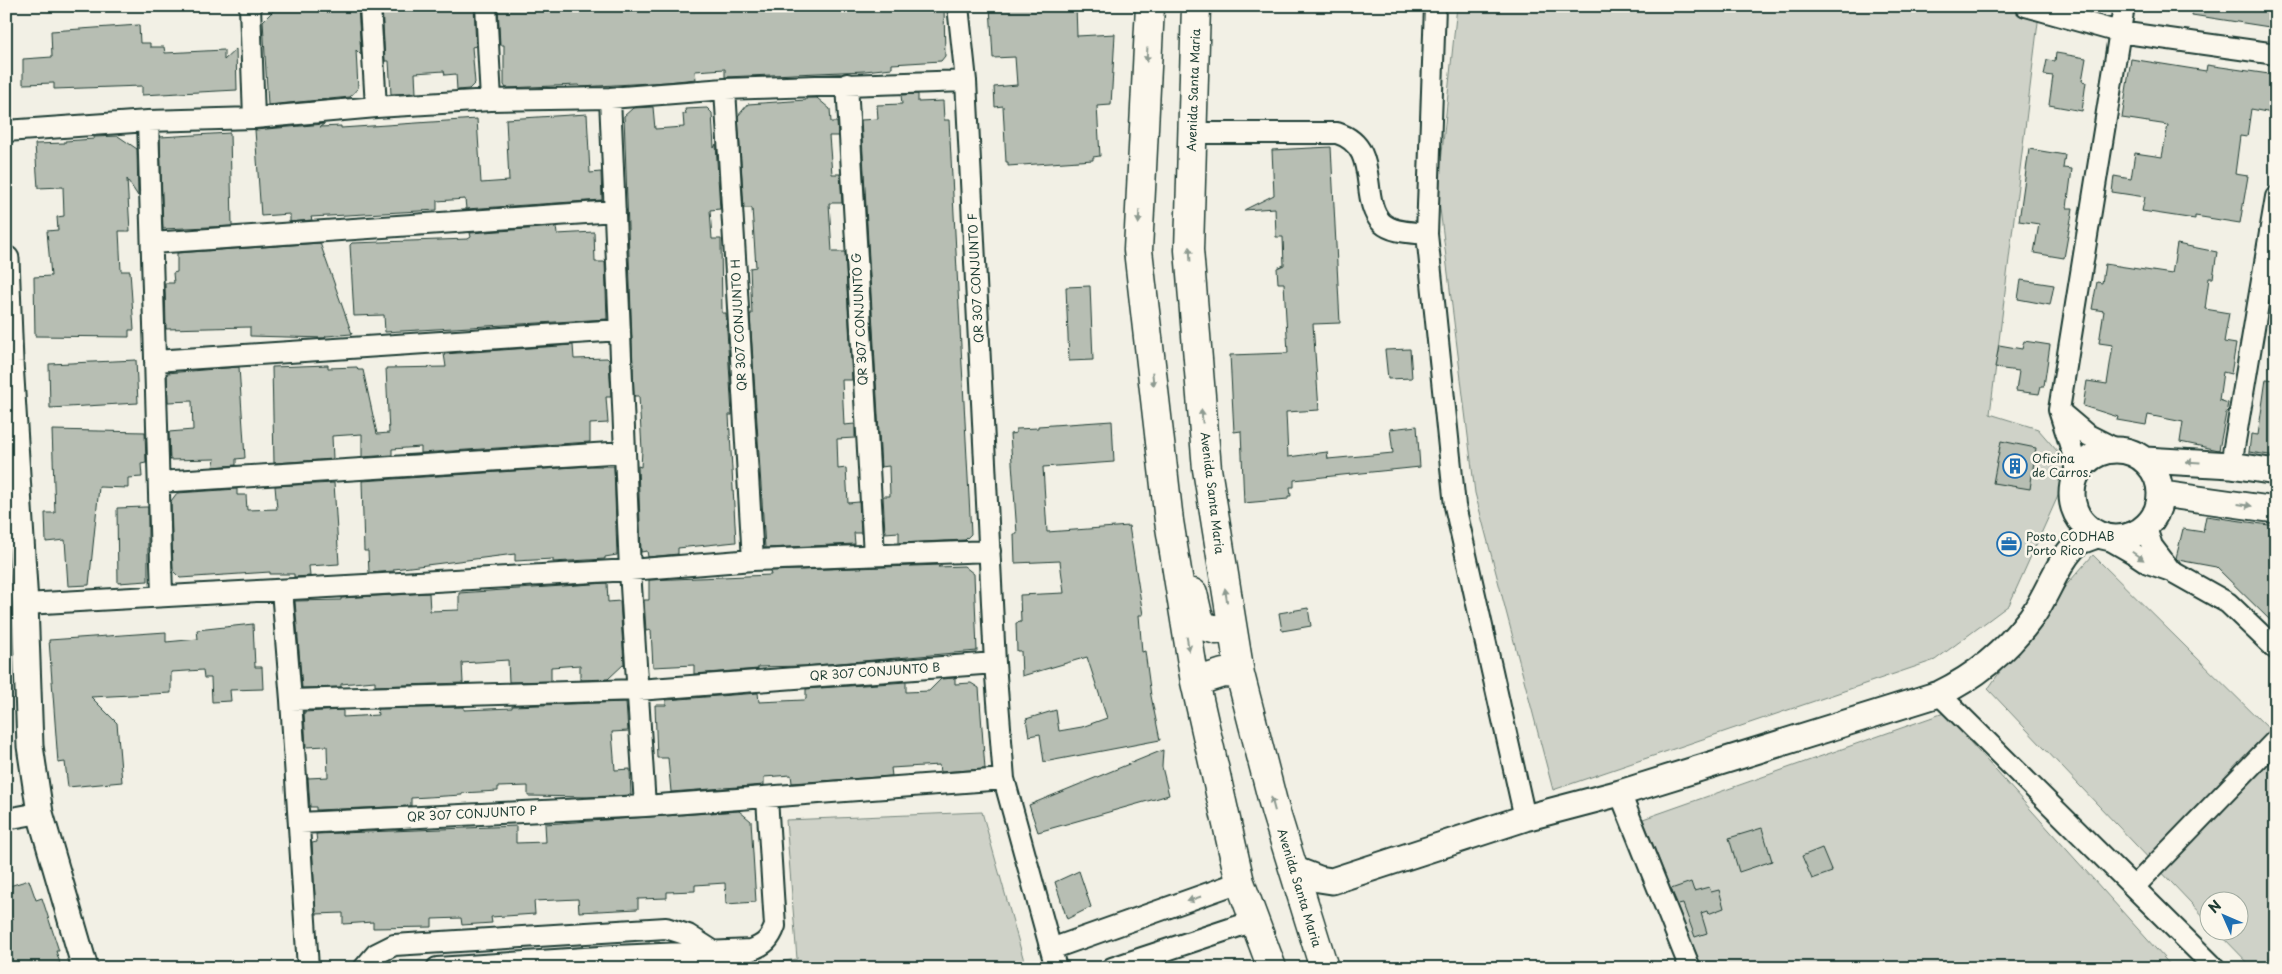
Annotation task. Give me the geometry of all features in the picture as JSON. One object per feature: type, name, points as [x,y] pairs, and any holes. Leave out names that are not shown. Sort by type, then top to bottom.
[{"type":"main road","points":[[1150,6],[1138,250],[1168,521],[1194,682],[1240,882],[1272,968]]},
{"type":"main road","name":"Avenida Santa Maria","points":[[1196,6],[1190,260],[1207,469],[1231,628],[1240,674],[1275,810],[1324,968]]},
{"type":"main road","points":[[1168,521],[1181,548],[1198,615],[1203,626],[1218,630],[1231,628]]},
{"type":"main road","points":[[1194,682],[1223,673],[1240,674]]},
{"type":"street","points":[[250,6],[254,118]]},
{"type":"street","points":[[370,6],[376,107]]},
{"type":"street","points":[[486,6],[491,100]]},
{"type":"street","name":"QR 307 CONJUNTO F","points":[[958,6],[966,81],[995,663]]},
{"type":"street","points":[[1435,6],[1427,234],[1455,506],[1525,818]]},
{"type":"street","points":[[2026,6],[2119,32],[2276,54]]},
{"type":"street","points":[[2076,474],[2074,454],[2059,410],[2124,6]]},
{"type":"street","points":[[6,131],[148,121],[254,118],[376,107],[491,100],[610,98],[725,89],[966,81]]},
{"type":"street","name":"QR 307 CONJUNTO G","points":[[847,84],[874,555]]},
{"type":"street","name":"QR 307 CONJUNTO H","points":[[725,89],[753,560]]},
{"type":"street","points":[[610,98],[630,570],[645,806],[1004,779]]},
{"type":"street","points":[[148,121],[162,595]]},
{"type":"street","points":[[1193,133],[1337,134],[1347,137],[1357,145],[1363,156],[1375,210],[1382,222],[1394,229],[1427,234]]},
{"type":"street","points":[[2231,465],[2276,197]]},
{"type":"street","points":[[152,243],[615,211]]},
{"type":"street","points":[[6,259],[8,362],[25,604],[30,746],[40,813],[85,968]]},
{"type":"street","points":[[155,361],[620,330]]},
{"type":"street","points":[[1293,869],[1319,879],[1332,881],[1525,818],[1620,793],[1939,694],[1959,684],[1982,668],[2031,618],[2067,557],[2079,542],[2101,536],[2128,535],[2146,528],[2155,516],[2162,494],[2158,478],[2145,460],[2132,452],[2116,449],[2086,434],[2059,410]]},
{"type":"street","points":[[2116,449],[2100,452],[2087,460],[2076,474],[2071,491],[2073,508],[2082,524],[2148,563],[2171,571],[2228,603],[2276,649]]},
{"type":"street","points":[[159,482],[625,452]]},
{"type":"street","points":[[2145,460],[2231,465],[2276,472]]},
{"type":"street","points":[[2162,494],[2276,510]]},
{"type":"street","points":[[2043,596],[2073,508]]},
{"type":"street","points":[[2146,528],[2152,546],[2171,571]]},
{"type":"street","points":[[25,604],[630,570],[753,560],[990,551]]},
{"type":"street","points":[[282,590],[300,823],[308,968]]},
{"type":"street","points":[[995,663],[1004,779],[1054,958],[1240,882]]},
{"type":"street","name":"QR 307 CONJUNTO B","points":[[291,700],[638,690],[995,663]]},
{"type":"street","points":[[1939,694],[2215,968]]},
{"type":"street","points":[[2134,887],[2276,740]]},
{"type":"street","points":[[1620,793],[1690,968]]},
{"type":"street","points":[[437,968],[649,961],[713,951],[751,950],[761,946],[771,938],[775,926],[767,798]]},
{"type":"street","name":"QR 307 CONJUNTO P","points":[[300,823],[645,806]]},
{"type":"street","points":[[6,818],[40,813]]},
{"type":"street","points":[[1309,920],[1323,892],[1332,881]]},
{"type":"street","points":[[1112,968],[1254,921]]},
{"type":"street","points":[[364,968],[376,954],[394,945],[666,928],[688,935],[713,951]]},
{"type":"shaded area","points":[[1457,6],[2040,6],[1990,414],[2038,429],[2071,467],[2009,605],[1935,660],[1553,790],[1475,493],[1438,192]]},
{"type":"shaded area","points":[[2093,555],[2276,736],[2276,968],[2253,968],[2228,942],[2250,942],[2250,892],[2200,892],[2200,913],[1988,689],[2037,618]]},
{"type":"shaded area","points":[[1944,713],[2173,968],[1702,968],[1643,819]]},
{"type":"shaded area","points":[[982,812],[1026,968],[738,968],[797,959],[786,820]]},
{"type":"building","points":[[278,6],[358,6],[361,55],[356,50],[358,88],[350,97],[268,105],[263,21]]},
{"type":"building","points":[[382,6],[474,6],[476,46],[472,47],[475,83],[469,89],[457,90],[456,74],[445,75],[444,71],[415,73],[416,93],[391,94],[389,61],[385,61]]},
{"type":"building","points":[[498,6],[944,6],[945,56],[941,61],[892,64],[892,68],[865,71],[725,77],[725,69],[695,71],[696,79],[667,82],[581,87],[578,85],[506,88],[504,85],[504,45],[500,45]]},
{"type":"building","points":[[990,6],[1076,6],[1077,36],[1115,34],[1111,105],[1097,106],[1100,156],[1093,157],[1093,160],[1008,166],[1008,162],[1006,162],[1003,106],[995,107],[994,87],[1017,85],[1015,57],[993,58]]},
{"type":"building","points":[[2193,6],[2276,6],[2276,28],[2192,15]]},
{"type":"building","points":[[139,25],[140,43],[150,43],[150,47],[164,47],[165,53],[224,50],[224,60],[236,49],[237,90],[142,95],[142,86],[54,89],[54,83],[23,84],[23,59],[52,57],[51,31]]},
{"type":"building","points":[[2056,53],[2086,58],[2082,81],[2086,82],[2082,111],[2049,105],[2053,76],[2044,75],[2047,60],[2055,61]]},
{"type":"building","points":[[2131,59],[2206,71],[2207,65],[2276,75],[2272,113],[2251,109],[2247,137],[2240,136],[2235,174],[2248,176],[2240,223],[2142,211],[2145,197],[2112,192],[2114,176],[2131,179],[2135,153],[2162,157],[2168,125],[2122,118]]},
{"type":"building","points":[[918,94],[918,102],[943,101],[944,120],[949,120],[971,534],[965,540],[899,543],[899,532],[885,533],[883,496],[890,496],[889,466],[881,467],[861,120],[878,119],[877,105],[902,104],[901,95]]},
{"type":"building","points":[[806,98],[817,98],[830,109],[831,122],[837,122],[838,136],[829,136],[832,174],[840,174],[842,203],[829,203],[832,252],[845,252],[852,380],[842,380],[844,425],[855,424],[855,438],[837,439],[838,469],[846,468],[848,503],[859,502],[861,533],[854,533],[855,544],[765,548],[750,314],[752,314],[750,268],[756,267],[752,208],[744,208],[738,116],[748,104],[806,100]]},
{"type":"building","points":[[653,107],[655,129],[684,127],[683,114],[686,114],[685,109],[707,108],[712,113],[720,209],[710,210],[712,239],[721,239],[722,313],[726,313],[732,415],[729,415],[736,542],[678,548],[678,554],[648,557],[647,551],[641,552],[638,466],[641,467],[642,450],[639,396],[634,396],[624,116],[633,108]]},
{"type":"building","points":[[587,114],[590,173],[601,172],[602,200],[466,209],[465,199],[437,201],[437,210],[311,217],[312,220],[290,222],[290,214],[261,216],[255,130],[324,124],[320,127],[341,126],[341,128],[477,119],[481,183],[509,181],[506,119]]},
{"type":"building","points":[[230,133],[232,226],[163,229],[160,137]]},
{"type":"building","points":[[118,136],[137,149],[138,196],[127,179],[130,231],[119,231],[121,271],[130,271],[134,330],[129,330],[129,337],[35,336],[34,277],[51,276],[47,231],[58,230],[57,217],[64,216],[63,187],[38,188],[35,144],[65,143],[65,141],[94,139],[94,137]]},
{"type":"building","points":[[1331,147],[1340,323],[1313,324],[1319,410],[1286,412],[1288,457],[1327,452],[1328,459],[1393,453],[1390,429],[1417,426],[1420,467],[1294,480],[1294,487],[1290,487],[1291,496],[1288,496],[1288,499],[1244,503],[1241,431],[1234,432],[1230,355],[1288,353],[1284,283],[1278,283],[1277,268],[1284,265],[1283,237],[1276,237],[1275,208],[1244,210],[1274,195],[1272,150]]},
{"type":"building","points":[[2029,149],[2065,155],[2063,168],[2072,169],[2067,208],[2073,208],[2064,258],[2034,253],[2039,224],[2019,221]]},
{"type":"building","points":[[556,227],[557,234],[594,232],[595,262],[605,262],[607,319],[385,332],[384,315],[354,316],[350,245],[352,243],[468,239],[471,237],[470,233]]},
{"type":"building","points":[[320,243],[352,334],[326,336],[325,338],[250,336],[250,327],[166,329],[165,283],[174,283],[173,273],[177,272],[177,253]]},
{"type":"building","points":[[2177,244],[2217,252],[2213,278],[2209,278],[2205,309],[2229,313],[2224,342],[2236,344],[2231,374],[2223,372],[2219,400],[2228,403],[2219,450],[2180,442],[2183,422],[2148,415],[2146,425],[2117,420],[2118,417],[2083,406],[2087,381],[2107,384],[2113,345],[2099,343],[2104,311],[2092,309],[2097,282],[2102,283],[2105,264],[2172,274]]},
{"type":"building","points":[[2021,280],[2054,285],[2050,305],[2018,299]]},
{"type":"building","points":[[1090,286],[1093,360],[1069,361],[1066,287]]},
{"type":"building","points":[[2024,341],[2050,345],[2044,386],[2041,386],[2039,394],[2016,391],[2019,371],[1995,368],[1999,345],[2022,349]]},
{"type":"building","points":[[573,345],[574,359],[607,358],[609,360],[611,397],[606,397],[608,423],[590,424],[590,442],[421,453],[421,447],[392,449],[392,455],[362,457],[362,434],[332,436],[333,459],[274,463],[272,367],[328,365],[328,368],[357,367],[358,370],[363,370],[377,434],[389,433],[386,368],[446,367],[444,354]]},
{"type":"building","points":[[1410,349],[1412,378],[1388,379],[1385,350]]},
{"type":"building","points":[[136,360],[138,403],[50,408],[49,364]]},
{"type":"building","points":[[239,367],[245,458],[236,459],[236,465],[213,467],[215,459],[170,460],[169,432],[193,430],[192,401],[168,402],[167,373]]},
{"type":"building","points":[[2266,379],[2276,380],[2276,456],[2249,452],[2251,434],[2258,435]]},
{"type":"building","points":[[1112,421],[1114,462],[1043,467],[1047,532],[1129,526],[1143,615],[1139,615],[1142,652],[1145,651],[1151,696],[1160,740],[1044,762],[1040,734],[1029,736],[1026,719],[1056,710],[1059,731],[1082,727],[1107,718],[1087,657],[1022,676],[1021,651],[1017,651],[1016,623],[1021,622],[1020,595],[1064,593],[1060,561],[1015,563],[1014,534],[1017,534],[1010,434],[1016,433],[1016,429],[1038,428],[1038,426]]},
{"type":"building","points":[[52,430],[145,432],[146,463],[141,464],[142,477],[128,478],[128,488],[99,487],[89,585],[68,586],[65,540],[46,542],[45,513],[55,513]]},
{"type":"building","name":"Oficina de Carros.","points":[[2001,441],[2036,448],[2030,489],[1993,483]]},
{"type":"building","points":[[614,466],[617,555],[605,557],[605,559],[553,562],[553,559],[515,561],[515,554],[369,573],[368,551],[364,551],[362,481]]},
{"type":"building","points":[[334,483],[339,564],[309,566],[310,576],[294,577],[294,574],[270,574],[270,572],[180,578],[173,571],[171,501],[177,493],[237,489],[237,495],[246,495],[247,510],[277,509],[275,486]]},
{"type":"building","points":[[148,507],[148,581],[118,583],[117,508]]},
{"type":"building","points":[[2206,516],[2276,526],[2276,626],[2216,567],[2178,560],[2176,558],[2183,529],[2203,532]]},
{"type":"building","points":[[941,565],[938,567],[964,566],[974,574],[977,651],[805,666],[758,667],[758,669],[694,674],[694,665],[653,667],[651,630],[646,631],[644,600],[649,600],[649,580],[771,575],[770,571]]},
{"type":"building","points":[[607,583],[608,602],[620,601],[624,664],[608,679],[580,680],[580,665],[551,667],[551,681],[509,682],[508,660],[462,663],[463,683],[375,686],[375,681],[341,684],[341,687],[302,688],[295,601],[341,600],[341,598],[429,593],[430,611],[459,610],[459,593]]},
{"type":"building","points":[[1308,608],[1311,626],[1282,631],[1279,613]]},
{"type":"building","points":[[253,624],[255,667],[262,667],[263,689],[230,690],[231,701],[212,702],[211,678],[204,678],[203,670],[171,672],[171,693],[91,697],[117,723],[122,782],[68,787],[65,762],[58,763],[49,640],[166,632],[166,642],[198,639],[197,630]]},
{"type":"building","points":[[955,678],[955,684],[971,683],[979,688],[985,769],[940,772],[939,765],[891,768],[892,776],[792,783],[791,775],[764,777],[764,785],[671,792],[668,758],[657,758],[655,705],[666,705],[666,700],[758,693],[759,702],[804,700],[806,699],[806,689],[906,682],[906,692],[929,691],[941,679]]},
{"type":"building","points":[[626,702],[628,731],[612,732],[615,770],[630,769],[631,795],[587,797],[528,796],[528,786],[498,787],[498,791],[411,798],[411,806],[316,810],[316,807],[310,807],[308,778],[328,777],[327,746],[306,747],[304,712],[343,710],[343,717],[378,715],[377,709],[464,707],[464,710],[512,708],[512,706]]},
{"type":"building","points":[[1163,750],[1162,767],[1169,795],[1038,832],[1029,805]]},
{"type":"building","points":[[739,811],[751,821],[756,902],[726,904],[725,883],[695,885],[695,891],[667,892],[667,898],[638,899],[638,909],[579,912],[578,899],[534,901],[535,914],[491,917],[492,923],[462,925],[461,918],[432,919],[432,927],[373,928],[373,922],[343,924],[343,913],[316,914],[312,843],[317,842],[316,834],[516,826],[516,843],[546,842],[545,824]]},
{"type":"building","points":[[1762,828],[1772,861],[1739,872],[1729,838]]},
{"type":"building","points":[[1822,848],[1832,872],[1812,879],[1802,856]]},
{"type":"building","points":[[1079,871],[1091,907],[1067,919],[1055,882]]},
{"type":"building","points":[[29,880],[36,900],[42,898],[59,951],[56,951],[60,963],[44,968],[12,968],[6,948],[6,887]]},
{"type":"building","points":[[1691,882],[1694,891],[1709,887],[1711,892],[1719,890],[1724,908],[1708,914],[1707,911],[1701,913],[1707,933],[1695,937],[1683,904],[1678,905],[1671,889]]},
{"type":"place","name":"Oficina de Carros.","points":[[2015,466]]},
{"type":"place","name":"Posto CODHAB Porto Rico","points":[[2009,544]]}]
